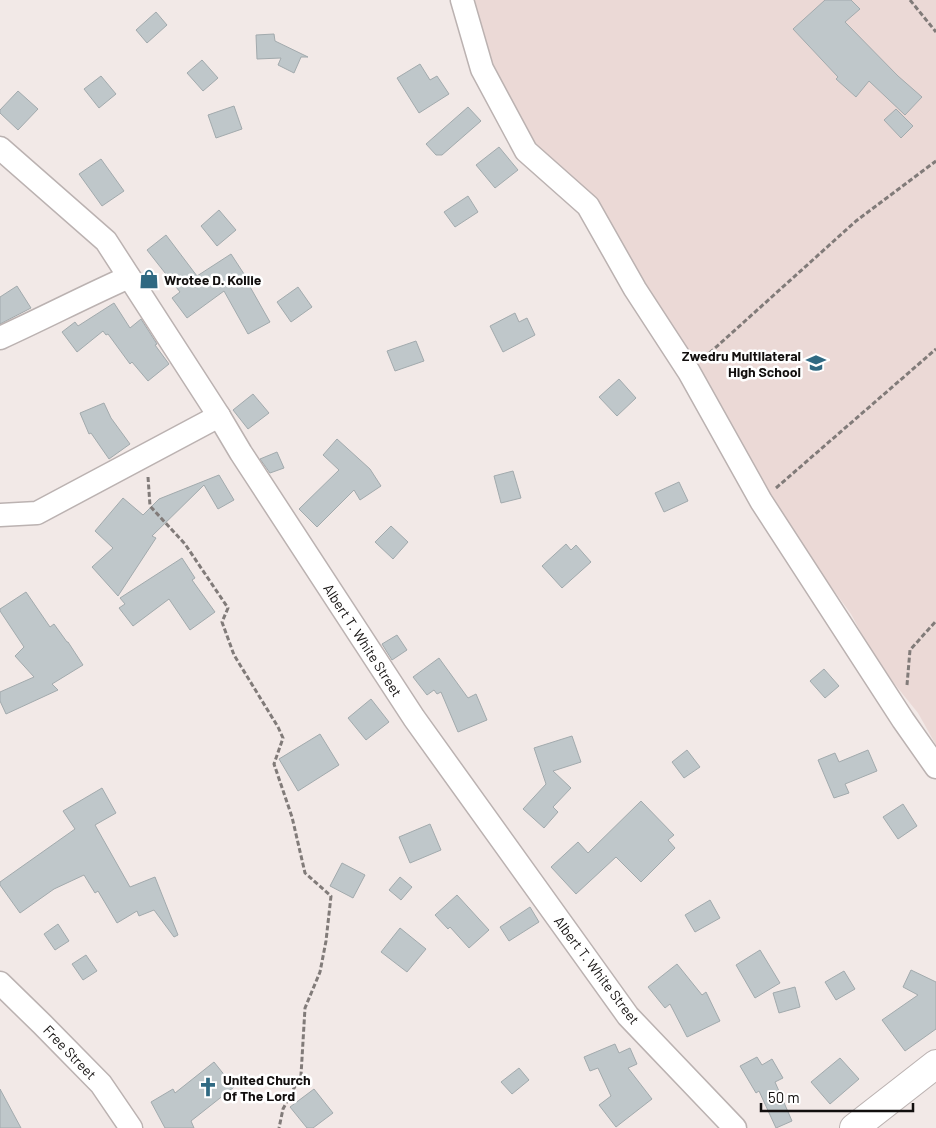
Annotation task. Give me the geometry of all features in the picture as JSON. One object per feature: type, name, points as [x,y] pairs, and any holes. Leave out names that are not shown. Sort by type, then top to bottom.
[{"type":"street","points":[[462,0],[482,69],[526,151],[588,206],[635,289],[689,372],[761,501],[903,720],[936,767]]},
{"type":"street","name":"Albert T. White Street","points":[[0,148],[106,241],[414,718],[628,1016],[735,1128]]},
{"type":"street","points":[[0,338],[96,291],[130,277]]},
{"type":"street","points":[[0,515],[37,513],[219,416]]},
{"type":"street","name":"Free Street","points":[[0,983],[101,1084],[131,1128]]},
{"type":"street","points":[[854,1128],[936,1064]]},
{"type":"path","points":[[910,0],[936,32]]},
{"type":"path","points":[[689,372],[856,221],[936,161]]},
{"type":"path","points":[[761,501],[936,350]]},
{"type":"path","points":[[156,450],[148,470],[150,506],[185,544],[228,608],[222,622],[234,655],[283,738],[274,764],[292,817],[305,873],[331,896],[320,972],[305,1008],[301,1075],[283,1108],[279,1128]]},
{"type":"path","points":[[903,720],[910,650],[936,621]]},
{"type":"shaded area","name":"Zwedru Multilateral High School","points":[[467,0],[936,0],[936,745],[918,713],[893,682],[865,640],[851,614],[784,519],[680,336],[528,138],[496,79]]},
{"type":"building","points":[[825,0],[851,0],[860,9],[845,22],[898,76],[922,97],[905,115],[869,81],[856,97],[836,79],[838,77],[793,29]]},
{"type":"building","points":[[156,12],[167,25],[147,43],[136,30]]},
{"type":"building","points":[[274,34],[275,41],[308,57],[301,57],[294,73],[278,65],[281,58],[257,59],[256,35]]},
{"type":"building","points":[[202,60],[218,78],[203,91],[187,73]]},
{"type":"building","points":[[420,64],[430,80],[437,76],[449,94],[419,113],[397,78]]},
{"type":"building","points":[[101,76],[116,94],[99,108],[84,89]]},
{"type":"building","points":[[18,91],[38,109],[18,130],[0,113],[0,110]]},
{"type":"building","points":[[234,106],[242,129],[216,138],[208,115]]},
{"type":"building","points":[[468,107],[481,121],[442,155],[436,155],[426,144]]},
{"type":"building","points":[[896,109],[913,126],[901,138],[884,120]]},
{"type":"building","points":[[499,147],[518,170],[495,188],[476,165]]},
{"type":"building","points":[[101,159],[124,191],[102,206],[79,174]]},
{"type":"building","points":[[468,196],[478,212],[455,227],[444,212]]},
{"type":"building","points":[[219,210],[236,230],[217,246],[201,226]]},
{"type":"building","points":[[166,235],[197,276],[231,254],[246,277],[270,322],[248,334],[224,291],[187,318],[172,298],[180,292],[147,250]]},
{"type":"building","points":[[17,286],[31,308],[0,324],[0,297]]},
{"type":"building","points":[[298,287],[312,307],[291,322],[277,302]]},
{"type":"building","points":[[114,303],[130,328],[141,319],[157,344],[155,345],[169,364],[148,381],[132,362],[130,364],[108,334],[106,335],[103,331],[77,352],[62,332],[75,322],[78,326]]},
{"type":"building","points":[[515,313],[519,322],[527,318],[535,335],[503,352],[490,326]]},
{"type":"building","points":[[416,341],[424,361],[395,371],[387,351]]},
{"type":"building","points":[[619,379],[636,398],[617,416],[599,397]]},
{"type":"building","points":[[253,394],[269,413],[248,429],[233,410]]},
{"type":"building","points":[[104,403],[111,418],[130,444],[109,459],[91,433],[89,434],[80,413]]},
{"type":"building","points":[[337,439],[370,469],[381,486],[360,500],[354,490],[317,527],[299,509],[339,470],[323,455]]},
{"type":"building","points":[[277,452],[284,468],[270,473],[260,459]]},
{"type":"building","points":[[513,471],[521,498],[501,503],[494,476]]},
{"type":"building","points":[[219,475],[234,500],[218,509],[204,485],[152,536],[156,538],[118,596],[92,567],[113,548],[95,531],[123,498],[143,515],[159,499]]},
{"type":"building","points":[[679,482],[688,501],[664,512],[655,493]]},
{"type":"building","points":[[391,526],[408,542],[393,559],[375,542]]},
{"type":"building","points":[[566,544],[571,550],[576,545],[591,562],[562,588],[542,566]]},
{"type":"building","points":[[182,558],[195,578],[192,580],[215,612],[190,630],[169,599],[133,626],[119,608],[125,604],[120,598]]},
{"type":"building","points":[[26,592],[50,627],[54,624],[83,665],[52,684],[58,690],[6,714],[0,701],[0,692],[34,677],[15,656],[24,647],[0,609]]},
{"type":"building","points":[[397,635],[407,650],[392,660],[382,644]]},
{"type":"building","points":[[439,658],[468,698],[476,694],[487,720],[458,732],[441,692],[437,694],[434,690],[427,695],[413,677]]},
{"type":"building","points":[[824,669],[839,686],[825,698],[810,681]]},
{"type":"building","points":[[371,699],[389,722],[366,740],[348,718]]},
{"type":"building","points":[[320,734],[339,765],[298,791],[279,759]]},
{"type":"building","points":[[572,736],[581,762],[553,771],[571,788],[553,807],[558,812],[544,828],[523,809],[546,784],[534,748]]},
{"type":"building","points":[[687,750],[700,767],[684,778],[672,762]]},
{"type":"building","points":[[868,750],[877,771],[845,784],[849,793],[834,798],[818,760],[835,753],[839,762]]},
{"type":"building","points":[[102,788],[116,813],[95,825],[130,887],[155,877],[178,935],[174,937],[154,910],[139,916],[137,911],[117,923],[98,891],[95,893],[84,875],[54,889],[20,913],[0,885],[0,882],[75,829],[63,811]]},
{"type":"building","points":[[641,801],[674,835],[668,840],[675,848],[641,882],[616,857],[576,894],[551,867],[578,842],[588,853]]},
{"type":"building","points":[[903,804],[917,826],[898,839],[883,817]]},
{"type":"building","points":[[430,824],[441,850],[410,863],[399,837]]},
{"type":"building","points":[[342,863],[365,875],[353,898],[330,886]]},
{"type":"building","points":[[400,877],[412,887],[401,900],[389,890]]},
{"type":"building","points":[[457,895],[489,930],[469,948],[450,927],[448,929],[435,915]]},
{"type":"building","points":[[710,900],[720,918],[695,932],[685,915]]},
{"type":"building","points":[[530,907],[539,922],[509,941],[500,927]]},
{"type":"building","points":[[58,924],[69,941],[55,950],[44,934]]},
{"type":"building","points":[[400,928],[426,949],[407,972],[381,952]]},
{"type":"building","points":[[760,950],[780,983],[755,998],[736,965]]},
{"type":"building","points":[[86,955],[97,971],[83,980],[72,964]]},
{"type":"building","points":[[677,964],[702,995],[706,992],[720,1021],[687,1037],[670,1004],[665,1008],[648,987]]},
{"type":"building","points":[[911,970],[936,982],[936,1029],[905,1051],[882,1020],[918,995],[903,987]]},
{"type":"building","points":[[844,971],[855,989],[836,1000],[825,982]]},
{"type":"building","points":[[795,987],[800,1007],[779,1013],[773,993]]},
{"type":"building","points":[[615,1044],[619,1053],[630,1048],[637,1064],[628,1068],[652,1099],[616,1127],[599,1105],[611,1096],[598,1068],[590,1071],[584,1057]]},
{"type":"building","points":[[757,1057],[762,1065],[772,1059],[783,1078],[775,1082],[792,1121],[776,1128],[759,1091],[756,1093],[740,1066]]},
{"type":"building","points":[[840,1058],[859,1079],[830,1104],[811,1082]]},
{"type":"building","points":[[214,1062],[234,1087],[191,1121],[194,1128],[165,1128],[151,1102],[173,1089],[175,1093]]},
{"type":"building","points":[[519,1068],[529,1080],[512,1094],[501,1082]]},
{"type":"building","points":[[0,1089],[21,1128],[0,1128]]},
{"type":"building","points":[[314,1089],[333,1113],[313,1128],[307,1128],[290,1107]]},
{"type":"place","name":"Wrotee D. Kollie","points":[[149,279]]},
{"type":"place","name":"Zwedru Multilateral High School","points":[[816,363]]},
{"type":"place","name":"United Church Of The Lord","points":[[208,1087]]}]
